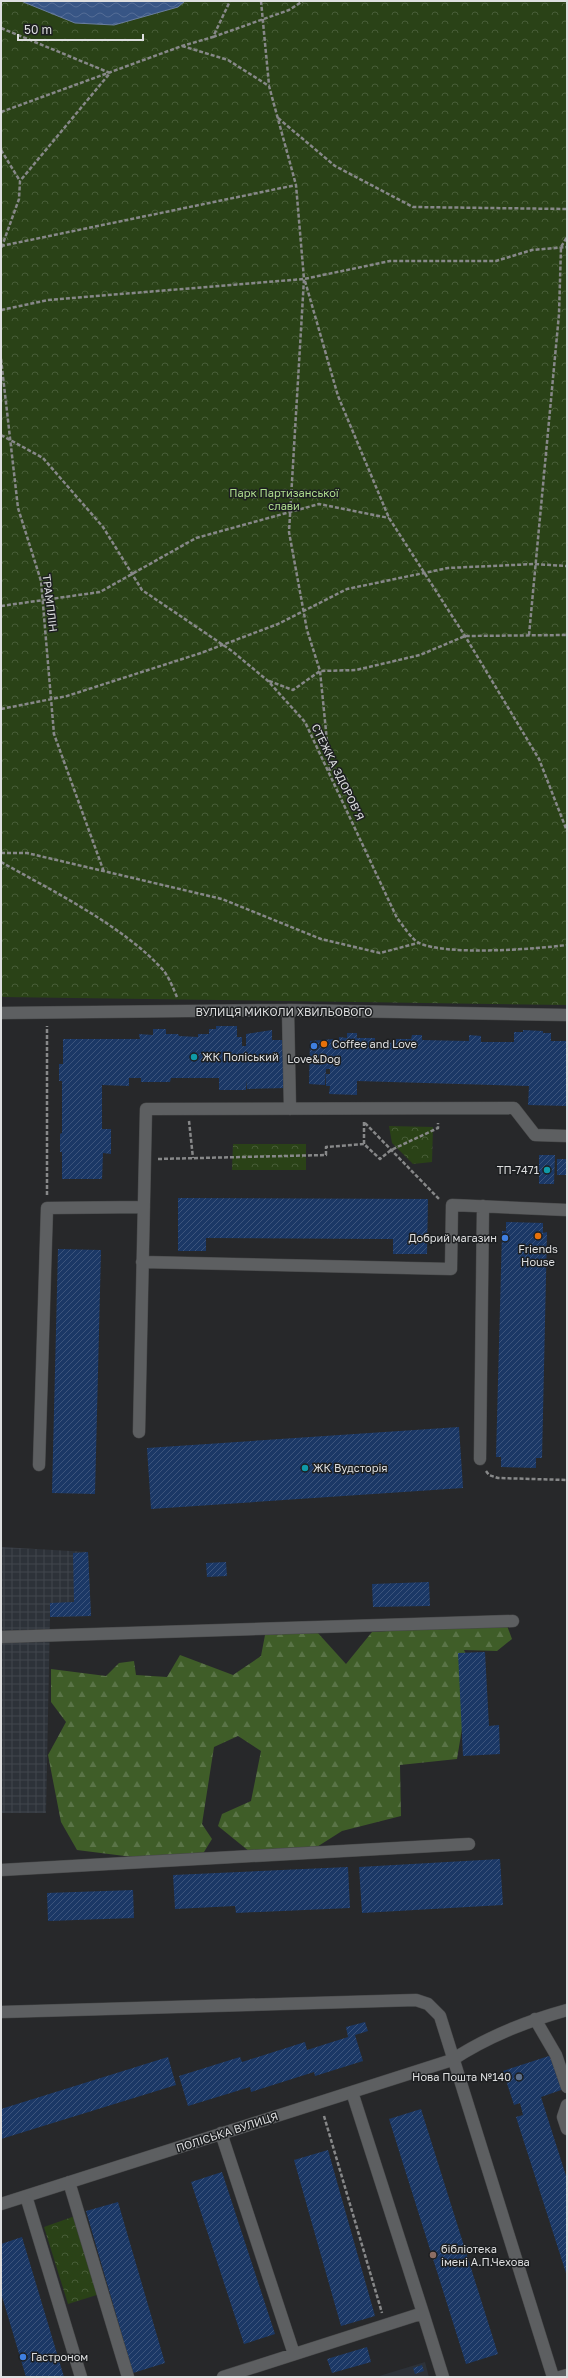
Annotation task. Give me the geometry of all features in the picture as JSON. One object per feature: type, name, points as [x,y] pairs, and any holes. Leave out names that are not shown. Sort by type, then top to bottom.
[{"type":"street","name":"ВУЛИЦЯ МИКОЛИ ХВИЛЬОВОГО","points":[[1,1013],[288,1010],[567,1015]]},
{"type":"street","points":[[288,1010],[290,1109]]},
{"type":"street","points":[[139,1432],[146,1109],[514,1108],[535,1135],[567,1136]]},
{"type":"street","points":[[142,1262],[451,1269],[452,1205],[567,1210]]},
{"type":"street","points":[[480,1459],[483,1206]]},
{"type":"street","points":[[39,1465],[47,1208],[144,1207]]},
{"type":"street","points":[[1,1637],[513,1621]]},
{"type":"street","points":[[1,1870],[469,1844]]},
{"type":"street","points":[[1,2012],[416,2000],[428,2004],[440,2016],[452,2060],[553,2377]]},
{"type":"street","name":"ПОЛІСЬКА ВУЛИЦЯ","points":[[1,2204],[452,2060],[470,2048],[535,2019],[567,2010]]},
{"type":"street","points":[[535,2019],[556,2055],[567,2088]]},
{"type":"street","points":[[352,2092],[443,2377]]},
{"type":"street","points":[[567,2105],[563,2116],[567,2129]]},
{"type":"street","points":[[222,2133],[294,2354]]},
{"type":"street","points":[[69,2182],[128,2377]]},
{"type":"street","points":[[26,2196],[80,2377]]},
{"type":"street","points":[[223,2377],[423,2313]]},
{"type":"street","points":[[560,2377],[567,2375]]},
{"type":"path","points":[[213,37],[230,1]]},
{"type":"path","points":[[261,1],[269,86],[296,185],[304,279],[289,532],[304,611],[320,671],[330,773]]},
{"type":"path","points":[[1,112],[182,46],[262,20],[289,10],[303,1]]},
{"type":"path","points":[[1,28],[110,73]]},
{"type":"path","points":[[182,46],[228,60],[269,86]]},
{"type":"path","points":[[20,181],[110,73]]},
{"type":"path","points":[[278,118],[335,166],[413,207],[567,209]]},
{"type":"path","points":[[1,150],[20,181],[20,199],[1,247]]},
{"type":"path","points":[[1,247],[296,185]]},
{"type":"path","points":[[529,635],[559,314],[561,247],[567,237]]},
{"type":"path","points":[[1,310],[48,300],[304,279],[390,261],[496,262],[532,250],[567,247]]},
{"type":"path","points":[[304,279],[338,396],[389,518],[464,636],[538,759],[567,831]]},
{"type":"path","name":"ТРАМПЛІН","points":[[1,359],[18,508],[41,581],[54,734],[104,872]]},
{"type":"path","name":"СТЕЖКА ЗДОРОВ’Я","points":[[1,434],[43,458],[103,527],[142,590],[222,645],[268,681],[305,722],[397,918],[418,943]]},
{"type":"path","points":[[1,606],[100,592],[196,538],[318,504],[389,518]]},
{"type":"path","points":[[1,709],[67,696],[222,645],[278,624],[347,589],[448,568],[535,564],[567,566]]},
{"type":"path","points":[[268,681],[293,690],[320,671],[356,670],[420,655],[464,636],[567,635]]},
{"type":"path","points":[[1,853],[27,853],[222,899],[321,939],[380,953],[418,943],[451,951],[567,945]]},
{"type":"path","points":[[1,862],[56,893],[124,936],[163,971],[184,1011]]},
{"type":"path","points":[[47,1013],[47,1208]]},
{"type":"path","points":[[364,1108],[364,1144]]},
{"type":"path","points":[[145,1160],[326,1155],[326,1146],[364,1144],[380,1159],[392,1150],[438,1128],[438,1108]]},
{"type":"path","points":[[188,1109],[193,1158]]},
{"type":"path","points":[[364,1121],[452,1213]]},
{"type":"path","points":[[480,1459],[489,1474],[498,1478],[567,1480]]},
{"type":"path","points":[[320,2102],[385,2324]]},
{"type":"shaded area","points":[[1,1547],[88,1552],[91,1616],[50,1617],[46,1813],[1,1813]]},
{"type":"shaded area","points":[[425,2362],[429,2377],[376,2377]]},
{"type":"green space","name":"Парк Партизанської слави","points":[[1,1],[567,1],[567,1005],[1,997]]},
{"type":"green space","points":[[389,1126],[433,1127],[432,1162],[413,1164],[392,1143]]},
{"type":"green space","points":[[233,1144],[306,1144],[306,1170],[232,1170]]},
{"type":"green space","points":[[506,1623],[512,1639],[497,1651],[464,1650],[472,1668],[457,1759],[400,1765],[401,1816],[342,1831],[301,1857],[250,1852],[218,1826],[222,1814],[251,1801],[261,1751],[238,1736],[214,1747],[202,1824],[212,1839],[196,1865],[77,1850],[61,1822],[48,1755],[66,1722],[51,1702],[51,1669],[106,1676],[119,1663],[134,1661],[136,1675],[167,1677],[180,1655],[233,1675],[261,1656],[265,1635],[317,1632],[346,1664],[372,1632]]},
{"type":"green space","points":[[75,2216],[100,2294],[68,2304],[44,2227]]},
{"type":"water","points":[[21,1],[185,1],[178,7],[114,25],[75,23]]},
{"type":"building","points":[[216,1026],[237,1026],[237,1037],[242,1037],[242,1046],[246,1046],[246,1034],[272,1030],[272,1040],[283,1040],[286,1088],[247,1089],[246,1080],[246,1090],[219,1090],[219,1078],[171,1078],[170,1082],[141,1082],[141,1078],[129,1078],[129,1086],[102,1085],[102,1129],[111,1129],[111,1154],[103,1153],[102,1179],[62,1179],[60,1134],[62,1133],[62,1081],[59,1081],[59,1064],[63,1064],[63,1039],[140,1039],[139,1034],[153,1035],[153,1029],[166,1029],[166,1034],[198,1037],[198,1034],[209,1034],[209,1029],[216,1029]]},
{"type":"building","points":[[523,1030],[551,1033],[551,1041],[567,1041],[567,1106],[528,1105],[529,1086],[357,1081],[357,1095],[329,1094],[330,1086],[326,1086],[326,1074],[330,1074],[330,1069],[326,1069],[325,1085],[309,1084],[310,1041],[334,1039],[334,1043],[339,1043],[339,1037],[347,1038],[347,1033],[357,1033],[357,1038],[375,1038],[375,1042],[396,1043],[396,1039],[411,1039],[412,1035],[422,1035],[422,1040],[469,1041],[469,1035],[481,1036],[481,1042],[514,1042],[514,1032],[523,1032]]},
{"type":"building","name":"ТП-7471","points":[[539,1155],[555,1155],[554,1184],[539,1184]]},
{"type":"building","points":[[557,1159],[567,1159],[567,1175],[557,1175]]},
{"type":"building","points":[[178,1198],[428,1199],[427,1254],[393,1254],[393,1239],[206,1238],[206,1251],[178,1251]]},
{"type":"building","points":[[506,1222],[543,1223],[543,1233],[547,1232],[542,1458],[536,1458],[536,1468],[501,1467],[501,1457],[496,1457],[502,1231],[506,1231]]},
{"type":"building","points":[[58,1249],[101,1250],[95,1494],[52,1493]]},
{"type":"building","name":"ЖК Вудсторія","points":[[459,1427],[463,1488],[151,1509],[147,1448]]},
{"type":"building","points":[[88,1552],[91,1616],[50,1617],[50,1603],[74,1602],[73,1553]]},
{"type":"building","points":[[226,1562],[227,1576],[207,1577],[206,1563]]},
{"type":"building","points":[[429,1582],[430,1606],[373,1607],[372,1584]]},
{"type":"building","points":[[485,1652],[489,1726],[499,1725],[500,1754],[463,1756],[458,1653]]},
{"type":"building","points":[[500,1859],[503,1905],[362,1913],[359,1867]]},
{"type":"building","points":[[348,1867],[350,1908],[236,1913],[235,1906],[175,1909],[173,1875]]},
{"type":"building","points":[[133,1890],[134,1918],[48,1921],[47,1893]]},
{"type":"building","points":[[365,2022],[368,2031],[355,2035],[363,2061],[315,2076],[314,2072],[251,2092],[250,2087],[188,2106],[179,2076],[240,2057],[242,2062],[305,2042],[307,2050],[348,2037],[346,2027]]},
{"type":"building","points":[[552,2055],[564,2089],[541,2097],[567,2179],[567,2276],[516,2117],[523,2115],[520,2103],[514,2105],[503,2071]]},
{"type":"building","points":[[168,2057],[176,2085],[1,2139],[1,2109]]},
{"type":"building","points":[[421,2109],[498,2354],[466,2364],[389,2119]]},
{"type":"building","points":[[328,2150],[375,2316],[341,2326],[294,2160]]},
{"type":"building","points":[[222,2172],[275,2334],[244,2344],[191,2182]]},
{"type":"building","points":[[118,2202],[165,2363],[133,2373],[86,2211]]},
{"type":"building","points":[[22,2237],[64,2377],[26,2377],[1,2293],[1,2244]]},
{"type":"building","points":[[367,2347],[371,2362],[332,2373],[327,2359]]},
{"type":"building","points":[[422,2365],[424,2371],[415,2374],[413,2368]]},
{"type":"place","name":"Coffee and Love","points":[[324,1044]]},
{"type":"place","name":"Love&Dog","points":[[314,1046]]},
{"type":"place","name":"ЖК Поліський","points":[[194,1057]]},
{"type":"place","name":"ТП-7471","points":[[547,1170]]},
{"type":"place","name":"Friends House","points":[[538,1236]]},
{"type":"place","name":"Добрий магазин","points":[[505,1238]]},
{"type":"place","name":"ЖК Вудсторія","points":[[305,1468]]},
{"type":"place","name":"Нова Пошта №140","points":[[519,2077]]},
{"type":"place","name":"бібліотека імені А.П.Чехова","points":[[433,2255]]},
{"type":"place","name":"Гастроном","points":[[23,2357]]}]
